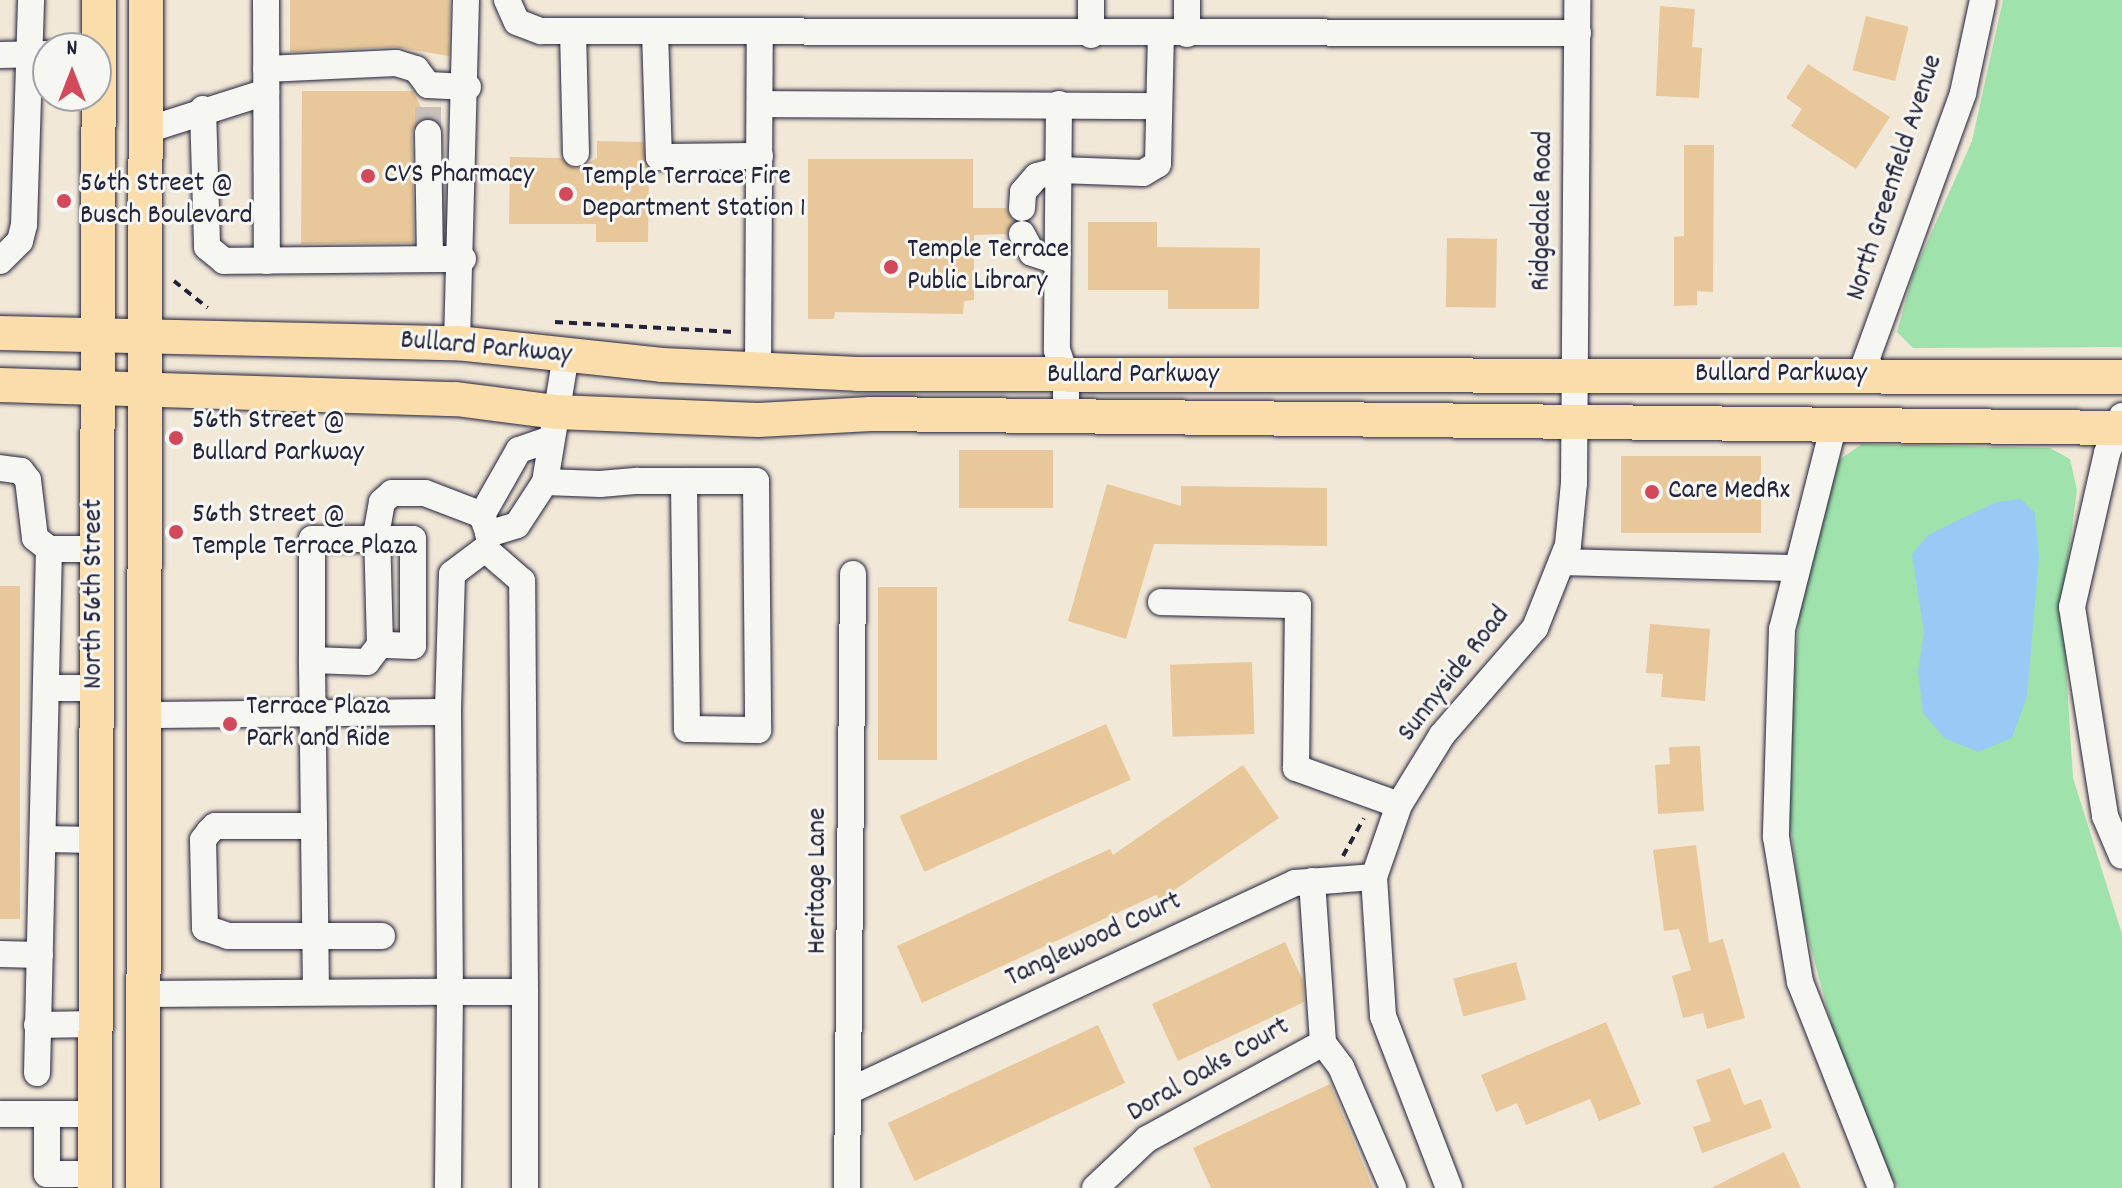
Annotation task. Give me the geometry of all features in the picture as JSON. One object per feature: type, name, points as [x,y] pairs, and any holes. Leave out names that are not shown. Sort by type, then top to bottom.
[{"type":"main road","name":"North 56th Street","points":[[98,32],[99,0]]},
{"type":"main road","name":"North 56th Street","points":[[143,1188],[146,0]]},
{"type":"main road","name":"North 56th Street","points":[[79,1181],[96,1114],[97,112]]},
{"type":"main road","name":"Bullard Parkway","points":[[0,333],[457,343],[566,355],[758,369],[1066,376],[1861,374],[2122,377]]},
{"type":"main road","name":"Bullard Parkway","points":[[0,385],[147,387],[456,399],[552,426],[1066,417],[1574,424],[2119,424]]},
{"type":"main road","points":[[95,840],[112,857],[117,883],[122,1020],[143,1074]]},
{"type":"street","points":[[31,0],[35,32]]},
{"type":"street","points":[[266,0],[267,261]]},
{"type":"street","points":[[457,343],[468,87],[466,0]]},
{"type":"street","points":[[507,0],[517,22],[573,31],[760,35],[1578,33]]},
{"type":"street","points":[[1091,0],[1091,35]]},
{"type":"street","points":[[1057,261],[1032,253],[1022,221],[1031,182],[1059,170],[1151,170],[1159,156],[1159,106],[1174,34],[1187,0]]},
{"type":"street","name":"Ridgedale Road","points":[[1574,424],[1577,0]]},
{"type":"street","name":"North Greenfield Avenue","points":[[1861,374],[1963,93],[1983,0]]},
{"type":"street","points":[[573,31],[576,153]]},
{"type":"street","points":[[655,32],[659,157],[760,156]]},
{"type":"street","points":[[758,369],[760,35]]},
{"type":"street","points":[[0,55],[32,55]]},
{"type":"street","points":[[147,130],[266,81],[396,63],[416,69],[428,108],[430,259]]},
{"type":"street","points":[[428,108],[468,87]]},
{"type":"street","points":[[760,104],[1159,106]]},
{"type":"street","points":[[1059,104],[1057,350],[1066,376],[1066,417]]},
{"type":"street","points":[[203,109],[207,247],[224,261],[463,259]]},
{"type":"street","points":[[0,261],[20,241],[24,225],[33,112]]},
{"type":"street","points":[[485,533],[517,525],[545,482],[552,463],[552,426],[566,355]]},
{"type":"street","name":"Sunnyside Road","points":[[1449,1188],[1383,1016],[1374,877],[1399,805],[1442,735],[1535,628],[1563,562],[1572,516],[1574,424]]},
{"type":"street","points":[[1834,424],[1782,629],[1776,719],[1779,864],[1800,982],[1881,1188]]},
{"type":"street","points":[[2119,424],[2072,607],[2105,816],[2122,856]]},
{"type":"street","points":[[448,1188],[448,712],[452,574],[485,533],[519,450],[552,426]]},
{"type":"street","points":[[0,468],[21,471],[28,480],[35,538],[49,549],[95,549]]},
{"type":"street","points":[[545,482],[684,481],[756,481],[758,730],[687,729],[684,481]]},
{"type":"street","points":[[312,660],[367,662],[380,645],[378,539],[382,502],[392,493],[425,493],[485,533],[522,581],[525,1188]]},
{"type":"street","points":[[316,992],[312,539],[378,539]]},
{"type":"street","points":[[37,1073],[49,549]]},
{"type":"street","points":[[1563,562],[1797,568]]},
{"type":"street","name":"Heritage Lane","points":[[847,1188],[853,574]]},
{"type":"street","points":[[1161,602],[1298,605],[1296,768],[1399,805]]},
{"type":"street","points":[[46,688],[95,688]]},
{"type":"street","points":[[144,715],[448,712]]},
{"type":"street","points":[[314,826],[215,826],[203,840],[203,921],[212,934],[382,936]]},
{"type":"street","points":[[44,839],[95,840]]},
{"type":"street","name":"Tanglewood Court","points":[[849,1091],[1295,883],[1374,877]]},
{"type":"street","points":[[1312,881],[1323,1043],[1341,1067],[1393,1188]]},
{"type":"street","points":[[0,954],[40,955]]},
{"type":"street","points":[[143,994],[525,992]]},
{"type":"street","points":[[37,1025],[96,1024]]},
{"type":"street","name":"Doral Oaks Court","points":[[1095,1188],[1147,1139],[1323,1043]]},
{"type":"street","points":[[0,1114],[96,1114]]},
{"type":"street","points":[[47,1114],[47,1174],[79,1181]]},
{"type":"path","points":[[546,321],[736,332]]},
{"type":"path","points":[[1340,861],[1365,816]]},
{"type":"green space","points":[[2003,0],[2122,0],[2122,347],[1913,348],[1897,332],[1913,274],[1972,141]]},
{"type":"green space","points":[[1862,444],[2050,448],[2070,459],[2077,490],[2067,567],[2066,667],[2073,778],[2122,934],[2122,1188],[1899,1188],[1879,1162],[1837,1045],[1802,915],[1785,785],[1801,597],[1839,460]]},
{"type":"water","points":[[2021,499],[2035,513],[2039,557],[2027,696],[2012,738],[1978,752],[1944,738],[1923,713],[1918,671],[1924,633],[1912,554],[1928,535],[1996,502]]},
{"type":"building","points":[[290,0],[450,0],[449,56],[395,47],[290,52]]},
{"type":"building","points":[[1660,6],[1695,9],[1692,47],[1702,48],[1699,98],[1656,96]]},
{"type":"building","points":[[1866,16],[1909,27],[1895,81],[1852,70]]},
{"type":"building","points":[[1808,64],[1890,117],[1856,169],[1791,126],[1802,109],[1786,98]]},
{"type":"building","points":[[302,91],[413,91],[421,107],[437,107],[437,120],[420,119],[412,132],[414,243],[301,244]]},
{"type":"building","points":[[597,141],[643,142],[649,169],[648,242],[596,242],[596,224],[509,224],[510,157],[561,158],[577,169],[597,158]]},
{"type":"building","points":[[1684,145],[1714,145],[1713,292],[1697,291],[1697,305],[1674,306],[1674,237],[1684,236]]},
{"type":"building","name":"Temple Terrace Public Library","points":[[808,159],[973,159],[973,208],[1006,208],[1013,221],[1006,234],[974,235],[974,300],[964,301],[963,314],[835,312],[834,319],[808,319]]},
{"type":"building","points":[[1088,222],[1157,222],[1157,247],[1260,248],[1259,309],[1168,309],[1168,290],[1088,290]]},
{"type":"building","points":[[1447,238],[1497,239],[1496,308],[1446,307]]},
{"type":"building","points":[[959,450],[1053,450],[1053,508],[959,508]]},
{"type":"building","points":[[1621,456],[1761,456],[1761,533],[1621,533]]},
{"type":"building","points":[[1107,484],[1181,506],[1181,486],[1327,488],[1327,546],[1154,544],[1126,639],[1068,621]]},
{"type":"building","points":[[0,586],[20,586],[20,919],[0,919]]},
{"type":"building","points":[[878,587],[937,587],[937,760],[878,760]]},
{"type":"building","points":[[1650,624],[1710,629],[1705,701],[1661,697],[1663,674],[1646,673]]},
{"type":"building","points":[[1252,662],[1255,734],[1173,737],[1170,665]]},
{"type":"building","points":[[1106,724],[1131,780],[924,872],[900,816]]},
{"type":"building","points":[[1700,746],[1704,811],[1658,814],[1655,765],[1670,764],[1669,747]]},
{"type":"building","points":[[1243,765],[1279,818],[1160,900],[1156,895],[922,1003],[897,946],[1110,849],[1113,855]]},
{"type":"building","points":[[1696,845],[1709,943],[1723,939],[1745,1018],[1707,1029],[1703,1013],[1683,1018],[1672,976],[1691,970],[1679,929],[1664,931],[1653,850]]},
{"type":"building","points":[[1285,942],[1303,981],[1304,1002],[1178,1061],[1152,1004]]},
{"type":"building","points":[[1516,962],[1526,1000],[1463,1016],[1453,979]]},
{"type":"building","points":[[1606,1022],[1641,1104],[1599,1121],[1590,1099],[1526,1125],[1517,1103],[1496,1112],[1481,1075]]},
{"type":"building","points":[[1098,1025],[1125,1083],[915,1181],[888,1123]]},
{"type":"building","points":[[1730,1068],[1744,1105],[1761,1099],[1772,1128],[1702,1153],[1693,1127],[1711,1121],[1696,1080]]},
{"type":"building","points":[[1330,1084],[1373,1188],[1211,1188],[1193,1148]]},
{"type":"building","points":[[1782,1153],[1801,1188],[1711,1188]]},
{"type":"tunnel","points":[[428,107],[428,133]]},
{"type":"place","name":"CVS Pharmacy","points":[[368,176]]},
{"type":"place","name":"Temple Terrace Fire Department Station 1","points":[[566,194]]},
{"type":"place","name":"56th Street @ Busch Boulevard","points":[[64,201]]},
{"type":"place","name":"Temple Terrace Public Library","points":[[891,267]]},
{"type":"place","name":"56th Street @ Bullard Parkway","points":[[176,438]]},
{"type":"place","name":"Care MedRx","points":[[1652,492]]},
{"type":"place","name":"56th Street @ Temple Terrace Plaza","points":[[176,532]]},
{"type":"place","name":"Terrace Plaza Park and Ride","points":[[230,724]]}]
